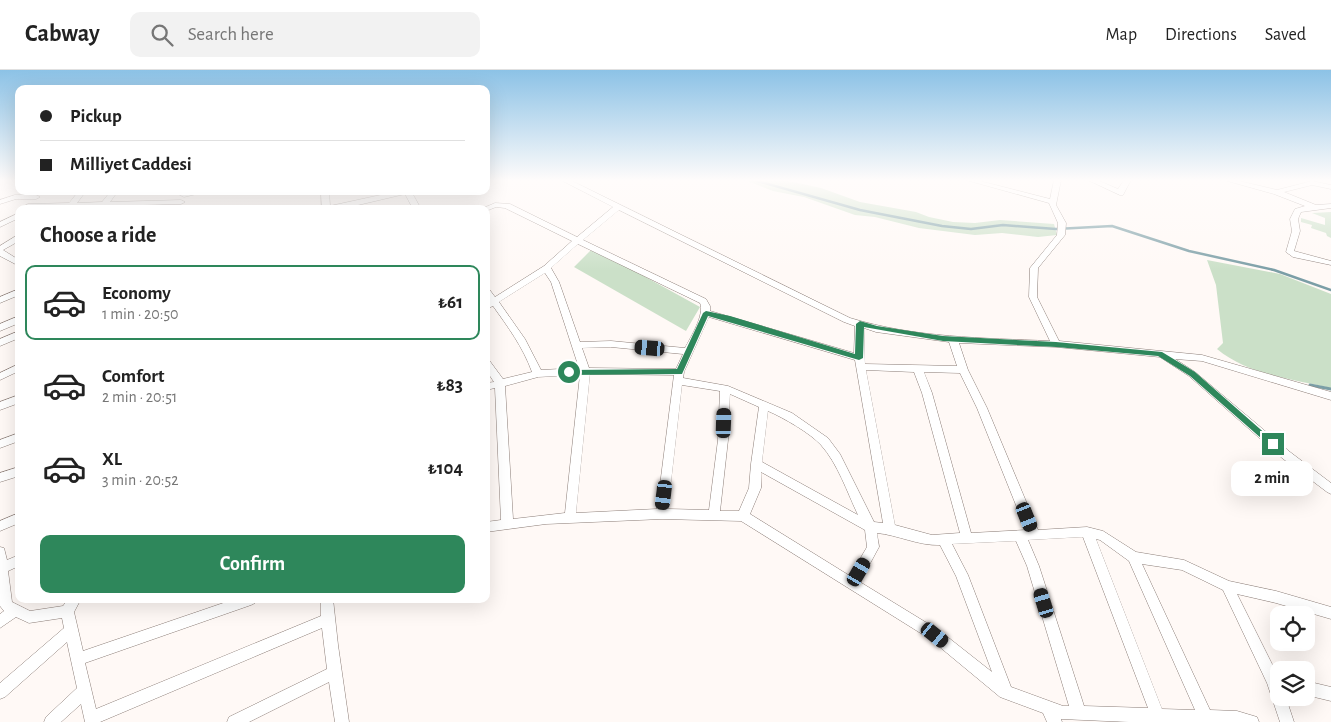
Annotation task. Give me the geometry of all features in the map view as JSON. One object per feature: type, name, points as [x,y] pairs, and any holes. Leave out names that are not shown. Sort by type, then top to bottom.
[{"type":"street","points":[[516,210],[703,301],[706,306],[706,313],[688,351],[679,376],[662,514]]},
{"type":"street","points":[[538,374],[532,356],[510,321],[490,303],[547,268],[614,210]]},
{"type":"street","points":[[625,210],[847,320],[860,324],[953,339],[1056,344],[1202,358],[1331,396]]},
{"type":"street","points":[[1055,210],[1062,223],[1061,235],[1034,268],[1033,297],[1056,344]]},
{"type":"street","points":[[1299,210],[1294,219],[1296,231],[1290,252],[1331,263]]},
{"type":"street","points":[[0,225],[15,217]]},
{"type":"street","points":[[15,241],[0,251],[15,261]]},
{"type":"street","points":[[547,268],[556,282],[585,371],[570,518]]},
{"type":"street","points":[[0,300],[15,294]]},
{"type":"street","points":[[706,313],[728,318],[860,362],[918,369],[963,370]]},
{"type":"street","points":[[0,328],[15,321]]},
{"type":"street","points":[[860,324],[860,362],[890,529]]},
{"type":"street","points":[[0,343],[15,336]]},
{"type":"street","points":[[953,339],[963,370],[982,408],[1034,535]]},
{"type":"street","points":[[576,344],[611,344],[688,351]]},
{"type":"street","points":[[1159,354],[1192,374],[1286,455],[1331,489]]},
{"type":"street","points":[[490,368],[500,383],[507,524]]},
{"type":"street","points":[[0,377],[15,369]]},
{"type":"street","points":[[918,369],[927,393],[967,538]]},
{"type":"street","points":[[490,386],[538,374],[585,371],[679,376],[725,388],[788,416],[824,441],[836,457],[870,527],[873,547],[852,584]]},
{"type":"street","points":[[714,515],[723,440],[725,388]]},
{"type":"street","points":[[0,406],[15,400]]},
{"type":"street","points":[[743,516],[755,488],[756,464],[764,406]]},
{"type":"street","points":[[0,444],[15,438]]},
{"type":"street","points":[[756,464],[870,527],[890,529],[932,540],[1087,532],[1103,536],[1133,557],[1184,565],[1227,586],[1276,596],[1331,613]]},
{"type":"street","points":[[0,478],[15,472]]},
{"type":"street","points":[[490,526],[546,519],[662,514],[743,516],[935,635],[1005,692],[1063,713],[1237,718],[1252,722]]},
{"type":"street","points":[[0,526],[15,520]]},
{"type":"street","points":[[1087,532],[1158,716]]},
{"type":"street","points":[[1020,535],[1033,566],[1079,714]]},
{"type":"street","points":[[943,539],[962,575],[1005,692]]},
{"type":"street","points":[[0,552],[2,584],[6,605],[29,617],[66,611],[72,603]]},
{"type":"street","points":[[1133,557],[1206,717]]},
{"type":"street","points":[[1,568],[15,562]]},
{"type":"street","points":[[1227,586],[1270,669]]},
{"type":"street","points":[[78,659],[239,603]]},
{"type":"street","points":[[327,603],[342,722]]},
{"type":"street","points":[[0,622],[16,610]]},
{"type":"street","points":[[66,611],[92,720],[328,619]]},
{"type":"street","points":[[0,692],[71,630]]},
{"type":"street","points":[[234,722],[336,672]]},
{"type":"street","points":[[51,722],[85,690]]},
{"type":"street","points":[[1315,690],[1331,694]]},
{"type":"street","points":[[1283,706],[1287,722]]},
{"type":"street","points":[[1048,708],[1055,722]]},
{"type":"green space","points":[[842,210],[907,210],[953,222],[975,223],[1000,220],[1054,224],[1057,235],[1038,237],[1002,233],[975,235],[919,228],[875,217],[855,215]]},
{"type":"green space","points":[[1331,212],[1331,238],[1326,233],[1311,228],[1312,225],[1301,222],[1301,218],[1325,225],[1325,218],[1312,213]]},
{"type":"green space","points":[[593,248],[700,307],[686,331],[574,267]]},
{"type":"green space","points":[[1207,260],[1280,274],[1331,294],[1331,388],[1271,375],[1243,365],[1217,349],[1223,343],[1216,285]]},
{"type":"waterway","points":[[862,210],[942,226],[971,229],[1003,225],[1056,229],[1112,226],[1189,251],[1274,270],[1331,290]]},
{"type":"waterway","points":[[1310,385],[1331,389]]},
{"type":"route","points":[[569,372],[679,372],[706,313],[859,358],[860,324],[943,339],[1056,344],[1159,354],[1192,374],[1273,444]]}]
